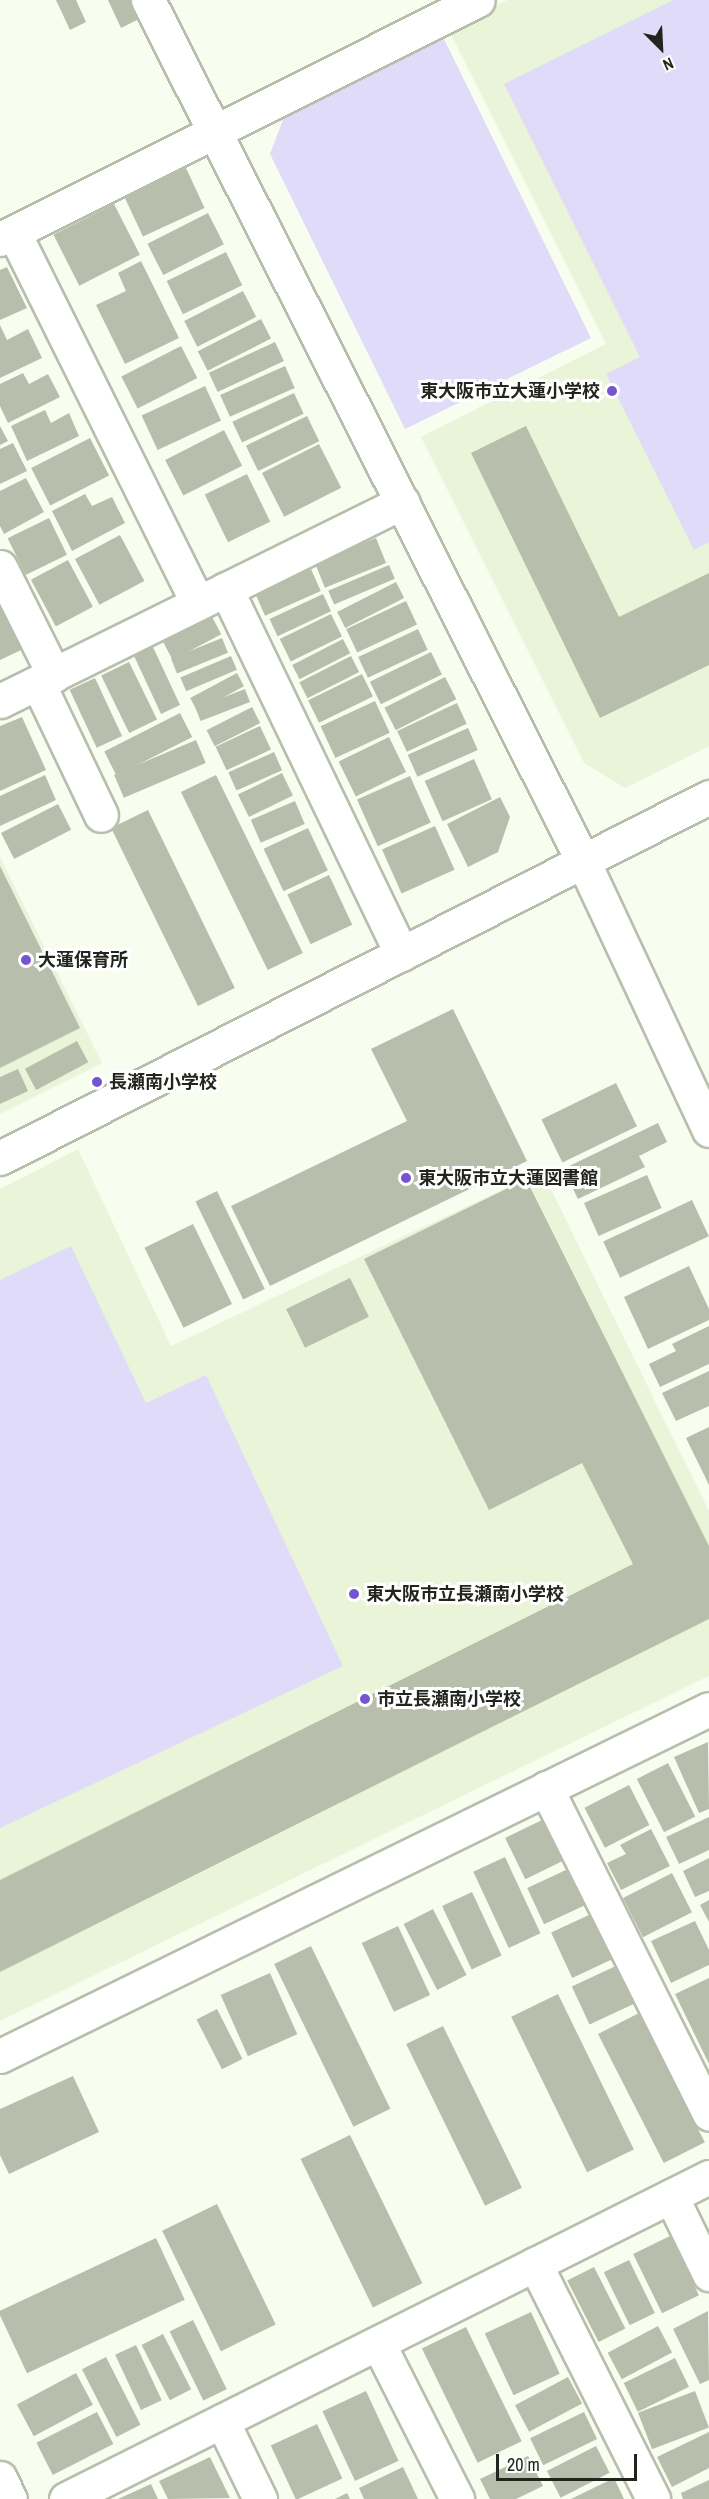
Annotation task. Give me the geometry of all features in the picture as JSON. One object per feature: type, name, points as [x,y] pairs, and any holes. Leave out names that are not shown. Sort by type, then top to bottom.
[{"type":"street","points":[[148,0],[582,861],[709,1130]]},
{"type":"street","points":[[402,954],[212,596],[7,236],[214,130],[478,0]]},
{"type":"street","points":[[0,701],[403,502]]},
{"type":"street","points":[[0,567],[101,814]]},
{"type":"street","points":[[0,1158],[709,797]]},
{"type":"street","points":[[0,2056],[709,1708]]},
{"type":"street","points":[[546,1788],[709,2114]]},
{"type":"street","points":[[66,2499],[709,2176]]},
{"type":"street","points":[[671,2196],[709,2274]]},
{"type":"street","points":[[535,2264],[653,2499]]},
{"type":"street","points":[[378,2343],[458,2499]]},
{"type":"street","points":[[222,2421],[260,2499]]},
{"type":"street","points":[[0,2478],[10,2499]]},
{"type":"shaded area","name":"東大阪市立大蓮小学校","points":[[507,0],[709,0],[709,746],[625,788],[584,763],[421,437],[606,344],[448,29]]},
{"type":"shaded area","points":[[673,0],[709,0],[709,542],[694,550],[606,374],[640,357],[504,84]]},
{"type":"shaded area","points":[[444,39],[591,338],[405,429],[270,154],[284,117]]},
{"type":"shaded area","name":"大蓮保育所","points":[[0,857],[102,1063],[0,1114]]},
{"type":"shaded area","name":"東大阪市立長瀬南小学校","points":[[78,1149],[171,1346],[542,1171],[709,1511],[709,1676],[0,2021],[0,1189]]},
{"type":"shaded area","points":[[71,1246],[146,1403],[206,1375],[343,1666],[0,1828],[0,1280]]},
{"type":"building","points":[[56,0],[76,0],[86,22],[70,30]]},
{"type":"building","points":[[108,0],[133,0],[141,18],[121,28]]},
{"type":"building","points":[[186,168],[205,208],[143,237],[124,197]]},
{"type":"building","points":[[114,204],[140,255],[79,286],[53,235]]},
{"type":"building","points":[[208,213],[224,244],[163,275],[147,244]]},
{"type":"building","points":[[226,252],[242,285],[183,314],[167,281]]},
{"type":"building","points":[[141,261],[179,338],[125,364],[96,305],[126,291],[118,273]]},
{"type":"building","points":[[7,267],[27,308],[0,320],[0,270]]},
{"type":"building","points":[[243,291],[256,317],[197,347],[184,321]]},
{"type":"building","points":[[261,319],[271,339],[208,371],[198,351]]},
{"type":"building","points":[[0,325],[7,340],[28,329],[42,358],[0,378]]},
{"type":"building","points":[[275,342],[284,361],[218,392],[209,373]]},
{"type":"building","points":[[181,346],[197,378],[138,408],[121,376]]},
{"type":"building","points":[[285,366],[295,388],[230,417],[220,395]]},
{"type":"building","points":[[23,373],[29,384],[48,374],[60,397],[8,423],[0,406],[0,384]]},
{"type":"building","points":[[205,386],[221,420],[158,450],[142,416]]},
{"type":"building","points":[[294,393],[304,414],[242,443],[232,422]]},
{"type":"building","points":[[45,410],[51,423],[69,413],[79,436],[27,461],[11,426]]},
{"type":"building","points":[[307,416],[319,441],[258,471],[246,446]]},
{"type":"building","points":[[0,426],[8,441],[0,445]]},
{"type":"building","points":[[526,426],[619,617],[709,573],[709,665],[600,718],[471,453]]},
{"type":"building","points":[[224,430],[242,466],[183,496],[165,460]]},
{"type":"building","points":[[90,438],[109,475],[50,505],[31,468]]},
{"type":"building","points":[[13,443],[27,471],[0,484],[0,449]]},
{"type":"building","points":[[319,444],[341,488],[284,517],[262,473]]},
{"type":"building","points":[[247,474],[270,522],[228,542],[205,495]]},
{"type":"building","points":[[26,478],[44,512],[4,534],[0,526],[0,491]]},
{"type":"building","points":[[85,494],[92,506],[112,497],[125,523],[72,551],[52,511]]},
{"type":"building","points":[[49,518],[67,555],[26,575],[8,538]]},
{"type":"building","points":[[120,535],[144,581],[99,605],[75,559]]},
{"type":"building","points":[[376,538],[386,563],[325,588],[315,563]]},
{"type":"building","points":[[68,560],[93,607],[56,627],[31,580]]},
{"type":"building","points":[[389,565],[395,579],[334,605],[328,591]]},
{"type":"building","points":[[311,569],[321,591],[265,616],[255,594]]},
{"type":"building","points":[[396,582],[404,598],[345,628],[337,612]]},
{"type":"building","points":[[323,594],[331,611],[278,636],[270,619]]},
{"type":"building","points":[[406,601],[417,625],[357,652],[346,629]]},
{"type":"building","points":[[0,606],[21,650],[0,660]]},
{"type":"building","points":[[210,613],[221,634],[173,660],[161,639]]},
{"type":"building","points":[[331,614],[342,636],[291,661],[280,639]]},
{"type":"building","points":[[418,629],[428,650],[368,678],[358,657]]},
{"type":"building","points":[[222,638],[228,653],[177,673],[171,659]]},
{"type":"building","points":[[343,639],[350,653],[299,679],[292,665]]},
{"type":"building","points":[[153,647],[180,705],[161,714],[134,656]]},
{"type":"building","points":[[431,652],[442,674],[381,704],[370,682]]},
{"type":"building","points":[[231,656],[237,670],[186,691],[180,677]]},
{"type":"building","points":[[351,656],[359,672],[307,698],[299,682]]},
{"type":"building","points":[[129,662],[157,720],[129,733],[101,676]]},
{"type":"building","points":[[237,673],[244,686],[197,711],[190,698]]},
{"type":"building","points":[[362,674],[373,696],[319,723],[308,700]]},
{"type":"building","points":[[445,677],[456,699],[396,730],[384,708]]},
{"type":"building","points":[[95,678],[122,736],[97,748],[70,690]]},
{"type":"building","points":[[245,689],[250,702],[201,721],[196,708]]},
{"type":"building","points":[[375,701],[390,733],[335,758],[321,726]]},
{"type":"building","points":[[457,703],[467,724],[407,752],[397,731]]},
{"type":"building","points":[[252,707],[260,723],[215,746],[207,730]]},
{"type":"building","points":[[180,713],[192,737],[117,776],[104,752]]},
{"type":"building","points":[[22,717],[46,770],[0,791],[0,726]]},
{"type":"building","points":[[260,726],[271,750],[227,770],[216,747]]},
{"type":"building","points":[[468,728],[478,750],[417,777],[408,755]]},
{"type":"building","points":[[389,737],[406,772],[356,797],[339,762]]},
{"type":"building","points":[[196,740],[206,763],[124,798],[114,775]]},
{"type":"building","points":[[274,752],[282,770],[236,791],[228,772]]},
{"type":"building","points":[[474,759],[492,799],[443,821],[425,781]]},
{"type":"building","points":[[282,773],[293,795],[249,817],[238,794]]},
{"type":"building","points":[[45,775],[56,800],[0,826],[0,796]]},
{"type":"building","points":[[216,775],[303,953],[268,970],[181,792]]},
{"type":"building","points":[[410,776],[431,823],[378,846],[357,800]]},
{"type":"building","points":[[500,797],[510,817],[498,852],[468,867],[447,824]]},
{"type":"building","points":[[295,801],[305,824],[261,843],[251,820]]},
{"type":"building","points":[[58,804],[71,830],[14,859],[1,833]]},
{"type":"building","points":[[148,810],[235,988],[198,1006],[111,828]]},
{"type":"building","points":[[435,826],[455,870],[402,893],[382,850]]},
{"type":"building","points":[[308,828],[328,871],[283,891],[264,849]]},
{"type":"building","name":"大蓮保育所","points":[[0,866],[80,1028],[0,1068]]},
{"type":"building","points":[[329,875],[352,925],[311,944],[287,894]]},
{"type":"building","points":[[453,1009],[527,1161],[270,1286],[231,1206],[407,1121],[371,1049]]},
{"type":"building","points":[[77,1041],[88,1062],[36,1090],[25,1069]]},
{"type":"building","points":[[18,1069],[28,1091],[0,1104],[0,1077]]},
{"type":"building","points":[[616,1083],[637,1126],[562,1163],[541,1119]]},
{"type":"building","points":[[658,1123],[667,1142],[639,1156],[645,1167],[578,1199],[563,1169]]},
{"type":"building","points":[[647,1175],[662,1208],[599,1236],[584,1203]]},
{"type":"building","points":[[526,1179],[709,1546],[709,1619],[0,1972],[0,1880],[633,1564],[582,1463],[489,1510],[364,1259]]},
{"type":"building","points":[[217,1191],[265,1289],[243,1299],[195,1202]]},
{"type":"building","points":[[692,1200],[709,1236],[620,1278],[603,1241]]},
{"type":"building","points":[[193,1224],[232,1304],[183,1328],[144,1248]]},
{"type":"building","points":[[689,1266],[709,1309],[709,1320],[648,1349],[624,1297]]},
{"type":"building","points":[[350,1278],[369,1317],[305,1348],[286,1309]]},
{"type":"building","points":[[709,1326],[709,1364],[660,1387],[649,1364],[676,1351],[672,1344]]},
{"type":"building","points":[[709,1371],[709,1406],[676,1421],[662,1393]]},
{"type":"building","points":[[709,1427],[709,1485],[686,1438]]},
{"type":"building","points":[[708,1742],[709,1809],[699,1813],[674,1757]]},
{"type":"building","points":[[668,1763],[695,1816],[664,1832],[637,1779]]},
{"type":"building","points":[[629,1785],[649,1825],[605,1848],[584,1808]]},
{"type":"building","points":[[709,1817],[709,1850],[679,1864],[666,1837]]},
{"type":"building","points":[[542,1820],[562,1861],[525,1879],[505,1838]]},
{"type":"building","points":[[651,1829],[670,1866],[621,1890],[607,1863],[626,1854],[620,1845]]},
{"type":"building","points":[[505,1857],[540,1933],[509,1948],[473,1872]]},
{"type":"building","points":[[709,1858],[709,1891],[695,1897],[683,1871]]},
{"type":"building","points":[[568,1869],[585,1905],[544,1924],[527,1888]]},
{"type":"building","points":[[672,1873],[692,1912],[643,1937],[623,1898]]},
{"type":"building","points":[[472,1892],[502,1955],[472,1969],[442,1906]]},
{"type":"building","points":[[709,1900],[709,1922],[700,1905]]},
{"type":"building","points":[[433,1909],[467,1975],[437,1990],[404,1924]]},
{"type":"building","points":[[591,1914],[612,1959],[572,1978],[551,1933]]},
{"type":"building","points":[[695,1921],[709,1950],[709,1965],[671,1983],[651,1941]]},
{"type":"building","points":[[398,1926],[430,1995],[394,2012],[362,1943]]},
{"type":"building","points":[[311,1946],[390,2109],[353,2127],[274,1964]]},
{"type":"building","points":[[618,1965],[636,2003],[590,2025],[572,1987]]},
{"type":"building","points":[[270,1973],[297,2034],[248,2056],[221,1995]]},
{"type":"building","points":[[709,1978],[709,2064],[675,1994]]},
{"type":"building","points":[[558,1994],[634,2149],[587,2172],[511,2017]]},
{"type":"building","points":[[217,2009],[242,2059],[222,2069],[197,2019]]},
{"type":"building","points":[[639,2013],[705,2142],[664,2163],[598,2034]]},
{"type":"building","points":[[443,2026],[522,2188],[485,2206],[406,2044]]},
{"type":"building","points":[[73,2076],[99,2132],[9,2174],[0,2155],[0,2109]]},
{"type":"building","points":[[350,2135],[422,2283],[373,2307],[301,2159]]},
{"type":"building","points":[[217,2204],[276,2324],[221,2351],[162,2231]]},
{"type":"building","points":[[670,2236],[699,2295],[662,2313],[633,2254]]},
{"type":"building","points":[[156,2238],[185,2300],[27,2373],[0,2311]]},
{"type":"building","points":[[629,2260],[655,2313],[630,2325],[604,2272]]},
{"type":"building","points":[[594,2267],[625,2328],[599,2342],[567,2281]]},
{"type":"building","points":[[708,2311],[709,2380],[700,2384],[673,2329]]},
{"type":"building","points":[[531,2312],[560,2374],[514,2395],[485,2334]]},
{"type":"building","points":[[193,2320],[227,2389],[203,2401],[170,2331]]},
{"type":"building","points":[[658,2326],[672,2352],[622,2379],[608,2353]]},
{"type":"building","points":[[466,2327],[522,2441],[478,2463],[422,2348]]},
{"type":"building","points":[[163,2334],[191,2389],[170,2400],[142,2345]]},
{"type":"building","points":[[136,2345],[162,2400],[141,2410],[115,2355]]},
{"type":"building","points":[[106,2357],[141,2425],[116,2437],[82,2369]]},
{"type":"building","points":[[675,2358],[689,2387],[638,2412],[624,2383]]},
{"type":"building","points":[[76,2373],[93,2405],[34,2436],[17,2404]]},
{"type":"building","points":[[568,2377],[582,2403],[529,2432],[515,2405]]},
{"type":"building","points":[[366,2391],[399,2461],[355,2481],[322,2411]]},
{"type":"building","points":[[695,2391],[709,2427],[652,2449],[638,2413]]},
{"type":"building","points":[[97,2412],[113,2444],[53,2475],[36,2443]]},
{"type":"building","points":[[584,2412],[597,2439],[543,2465],[530,2438]]},
{"type":"building","points":[[317,2424],[342,2478],[296,2499],[271,2446]]},
{"type":"building","points":[[709,2432],[709,2468],[672,2487],[657,2457]]},
{"type":"building","points":[[596,2446],[610,2473],[561,2498],[547,2471]]},
{"type":"building","points":[[528,2456],[543,2486],[516,2499],[490,2499],[480,2479]]},
{"type":"building","points":[[210,2457],[230,2498],[168,2499],[159,2481]]},
{"type":"building","points":[[403,2467],[418,2499],[364,2499],[359,2488]]},
{"type":"building","points":[[614,2478],[624,2499],[571,2499]]},
{"type":"building","points":[[709,2480],[709,2499],[683,2499],[681,2493]]},
{"type":"building","points":[[151,2484],[158,2499],[118,2499]]},
{"type":"building","points":[[347,2493],[350,2499],[335,2499]]},
{"type":"place","name":"東大阪市立大蓮小学校","points":[[612,391]]},
{"type":"place","name":"大蓮保育所","points":[[26,960]]},
{"type":"place","name":"長瀬南小学校","points":[[97,1082]]},
{"type":"place","name":"東大阪市立大蓮図書館","points":[[406,1178]]},
{"type":"place","name":"東大阪市立長瀬南小学校","points":[[354,1594]]},
{"type":"place","name":"市立長瀬南小学校","points":[[365,1699]]}]
